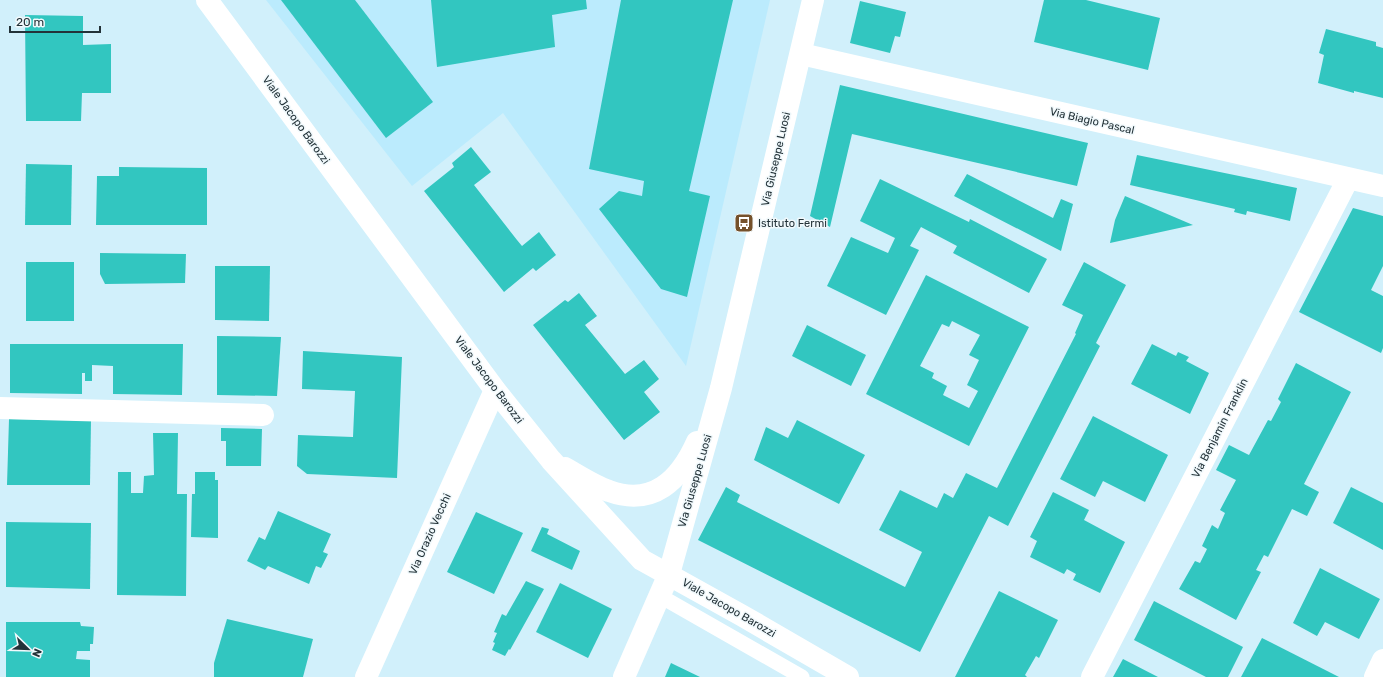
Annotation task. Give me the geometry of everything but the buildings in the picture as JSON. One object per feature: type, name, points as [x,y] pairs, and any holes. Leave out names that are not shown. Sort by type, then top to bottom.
[{"type":"street","name":"Viale Jacopo Barozzi","points":[[207,0],[495,390],[551,460],[642,560],[848,677]]},
{"type":"street","name":"Via Giuseppe Luosi","points":[[624,677],[669,574],[721,388],[813,0]]},
{"type":"street","name":"Via Biagio Pascal","points":[[801,54],[1383,186]]},
{"type":"street","name":"Via Benjamin Franklin","points":[[1092,677],[1348,179]]},
{"type":"street","name":"Via Giuseppe Luosi","points":[[551,460],[608,491],[626,496],[640,496],[656,492],[672,482],[684,466],[696,445],[721,388]]},
{"type":"street","name":"Via Orazio Vecchi","points":[[366,677],[495,390]]},
{"type":"street","points":[[0,408],[263,415]]},
{"type":"street","points":[[1374,677],[1383,660]]},
{"type":"lane","points":[[660,596],[802,677]]},
{"type":"shaded area","points":[[266,0],[770,0],[686,366],[503,113],[412,186]]},
{"type":"place","name":"Istituto Fermi","points":[[744,223]]}]
